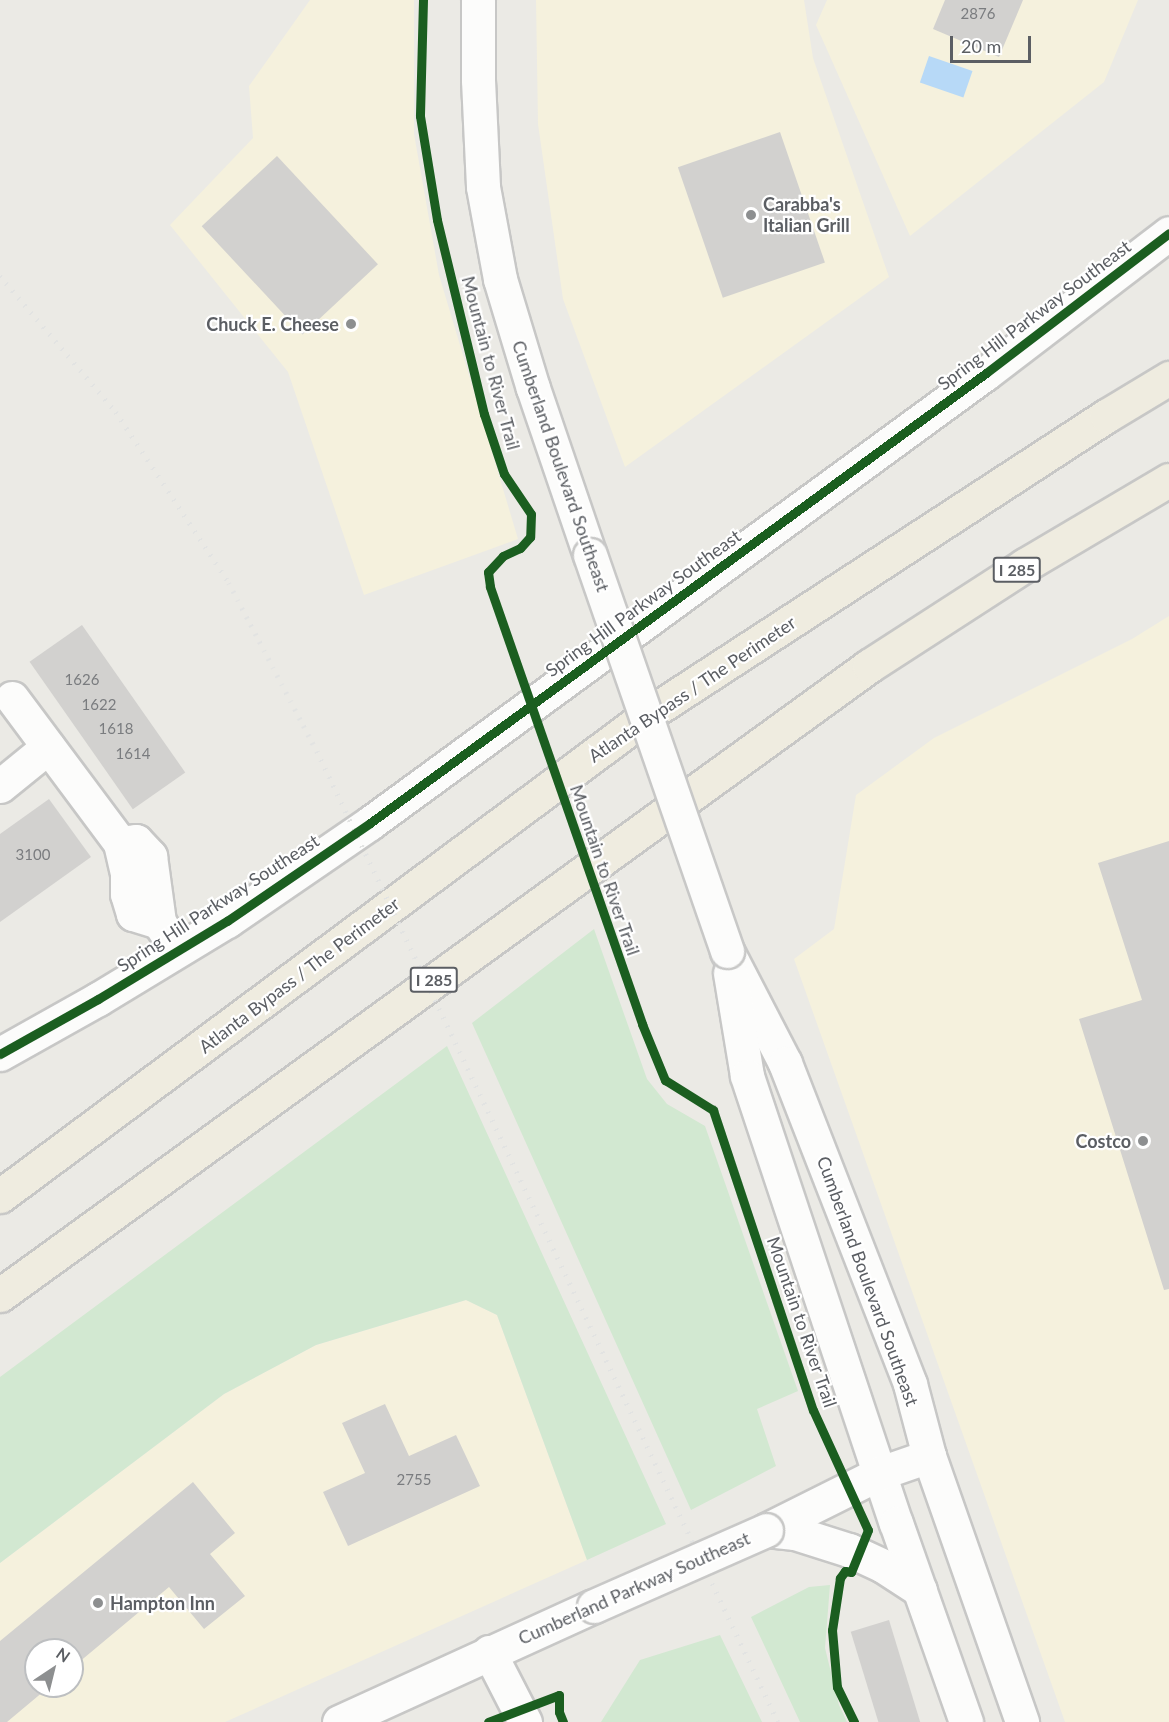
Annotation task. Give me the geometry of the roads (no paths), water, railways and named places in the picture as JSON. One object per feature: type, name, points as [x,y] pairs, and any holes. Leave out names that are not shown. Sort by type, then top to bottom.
[{"type":"highway","name":"Atlanta Bypass / The Perimeter","points":[[0,1196],[653,711],[1106,416],[1169,378]]},
{"type":"highway","name":"I 285","points":[[0,1295],[869,666],[1025,566],[1169,480]]},
{"type":"main road","name":"Cumberland Boulevard Southeast","points":[[478,0],[478,80],[483,187],[500,279],[536,398],[727,951],[785,1063],[910,1384],[929,1456],[1022,1722]]},
{"type":"main road","name":"Spring Hill Parkway Southeast","points":[[0,1054],[98,999],[227,921],[370,823],[986,373],[1169,233]]},
{"type":"main road","points":[[12,698],[120,843],[127,873],[127,894],[133,914],[159,922],[178,949]]},
{"type":"main road","points":[[0,786],[48,747]]},
{"type":"main road","name":"Cumberland Boulevard Southeast","points":[[727,951],[737,1027],[747,1076],[966,1722]]},
{"type":"main road","name":"Cumberland Parkway Southeast","points":[[339,1722],[489,1652],[766,1530],[880,1473],[929,1456]]},
{"type":"main road","points":[[766,1530],[795,1533],[849,1550],[883,1566],[920,1590]]},
{"type":"main road","points":[[489,1652],[525,1722]]},
{"type":"water","points":[[929,56],[972,71],[963,97],[920,82]]},
{"type":"railway","points":[[0,276],[116,412],[229,583],[317,751],[778,1722]]},
{"type":"place","name":"Carabba's Italian Grill","points":[[751,215]]},
{"type":"place","name":"Chuck E. Cheese","points":[[351,324]]},
{"type":"place","name":"Costco","points":[[1143,1141]]},
{"type":"place","name":"Hampton Inn","points":[[98,1603]]}]
